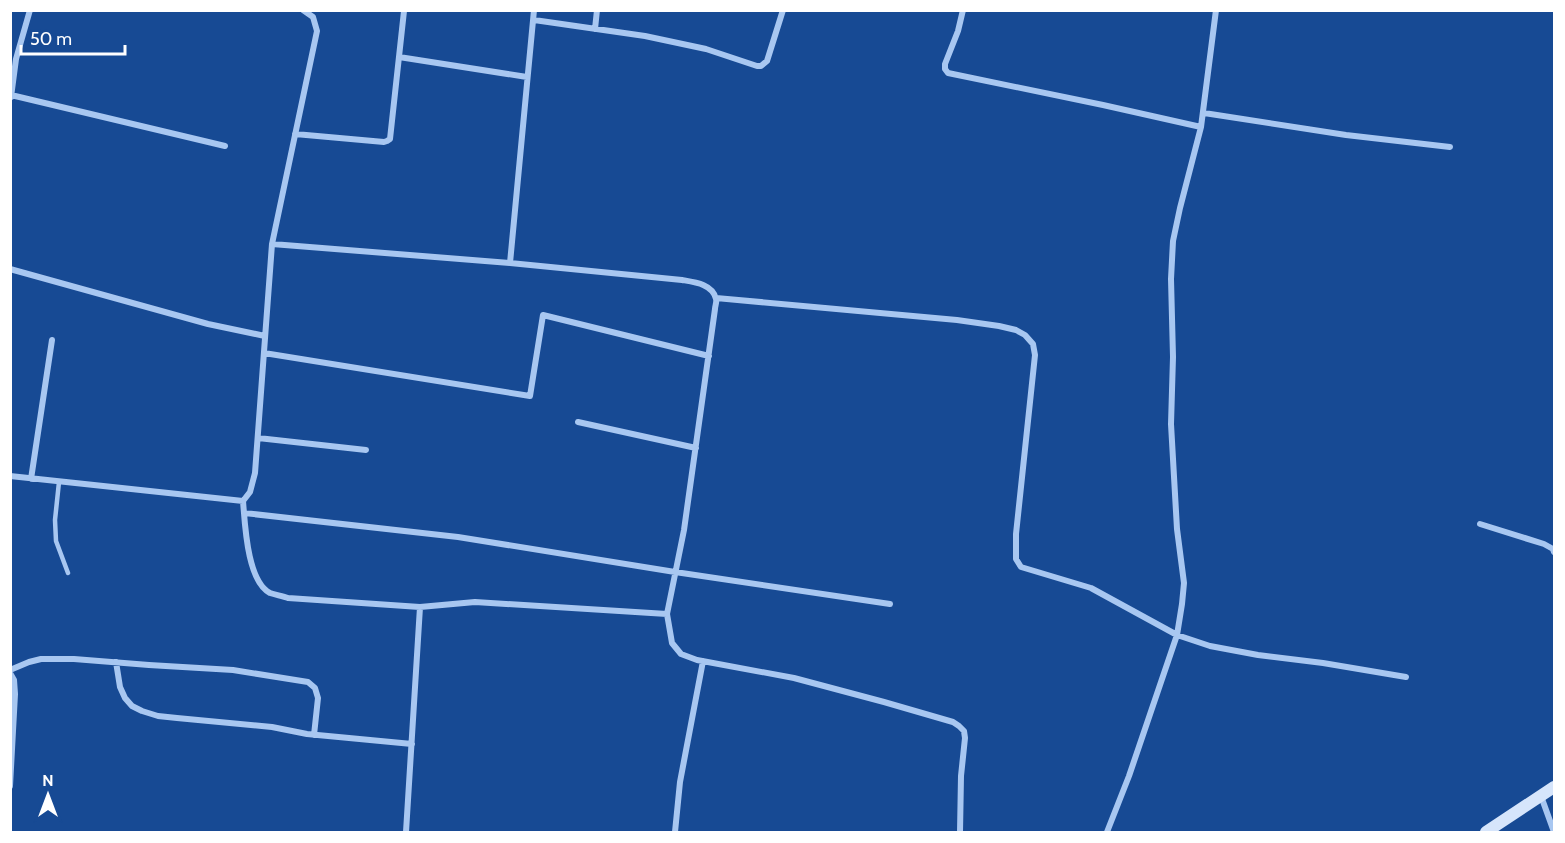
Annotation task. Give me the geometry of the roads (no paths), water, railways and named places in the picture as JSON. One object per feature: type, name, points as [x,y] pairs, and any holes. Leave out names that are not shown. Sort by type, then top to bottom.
[{"type":"main road","points":[[1486,832],[1554,787]]},
{"type":"street","points":[[30,10],[16,59],[11,96],[225,146]]},
{"type":"street","points":[[303,10],[314,17],[317,31],[272,244],[255,472],[250,492],[243,501],[253,571],[269,592],[288,598],[420,607],[474,602],[667,614]]},
{"type":"street","points":[[510,263],[534,10]]},
{"type":"street","points":[[595,28],[597,10]]},
{"type":"street","points":[[534,20],[645,36],[706,49],[761,66],[767,61],[783,10]]},
{"type":"street","points":[[963,10],[958,31],[945,64],[948,74],[1201,127]]},
{"type":"street","points":[[1107,832],[1129,776],[1177,635],[1182,604],[1184,583],[1171,424],[1173,357],[1171,270],[1179,208],[1204,113],[1216,10]]},
{"type":"street","points":[[296,134],[387,141],[391,136],[404,11]]},
{"type":"street","points":[[399,57],[527,77]]},
{"type":"street","points":[[1204,113],[1346,135],[1450,147]]},
{"type":"street","points":[[272,244],[510,263],[682,280],[700,284],[709,289],[716,298],[709,356],[684,530],[667,614],[672,643],[681,654],[703,661],[794,678],[953,722],[964,731],[965,738],[961,776],[960,832]]},
{"type":"street","points":[[10,269],[208,324],[265,336]]},
{"type":"street","points":[[716,298],[957,320],[1016,330],[1033,344],[1035,355],[1016,534],[1016,559],[1021,567],[1091,588],[1177,635],[1210,646],[1406,677]]},
{"type":"street","points":[[264,353],[530,396],[543,315],[709,356]]},
{"type":"street","points":[[32,479],[52,340]]},
{"type":"street","points":[[578,422],[696,448]]},
{"type":"street","points":[[258,438],[366,450]]},
{"type":"street","points":[[10,476],[243,501]]},
{"type":"street","points":[[244,513],[458,537],[890,604]]},
{"type":"street","points":[[1480,524],[1544,544],[1554,552]]},
{"type":"street","points":[[408,832],[420,607]]},
{"type":"street","points":[[10,786],[15,694],[14,680],[10,671],[42,659],[56,658],[233,670],[308,682],[315,688],[318,698],[314,735]]},
{"type":"street","points":[[676,832],[680,782],[703,661]]},
{"type":"street","points":[[116,662],[120,687],[125,698],[132,706],[158,716],[412,744]]},
{"type":"street","points":[[1541,796],[1554,832]]},
{"type":"lane","points":[[59,482],[56,542],[68,573]]}]
